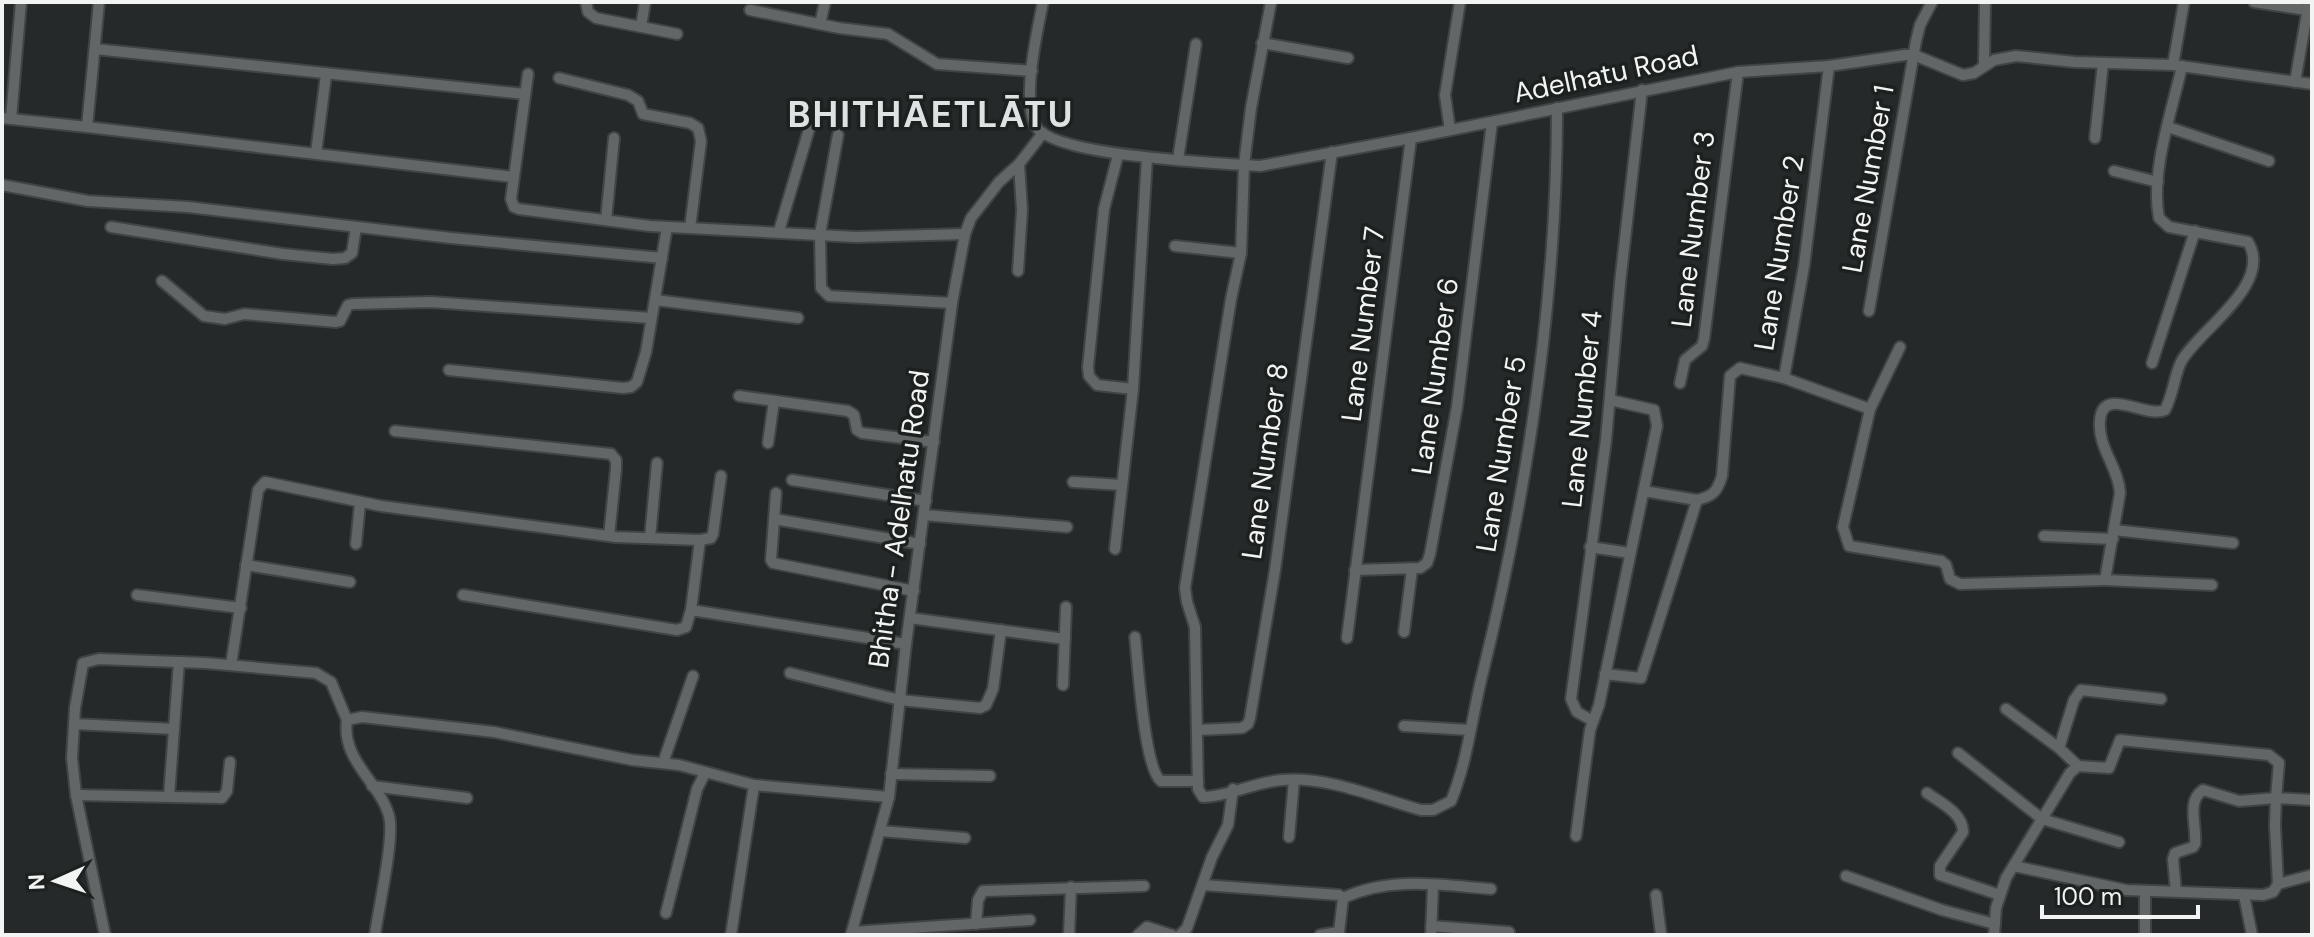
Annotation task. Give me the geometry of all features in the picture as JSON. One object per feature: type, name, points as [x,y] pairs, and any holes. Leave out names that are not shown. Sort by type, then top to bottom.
[{"type":"street","points":[[21,2],[7,118],[513,177]]},
{"type":"street","points":[[87,127],[99,2]]},
{"type":"street","points":[[586,2],[591,16],[677,34]]},
{"type":"street","points":[[641,27],[645,2]]},
{"type":"street","points":[[820,24],[825,2]]},
{"type":"street","points":[[1043,2],[1030,104],[1036,128],[1043,133]]},
{"type":"street","points":[[1271,2],[1244,165],[1241,253],[1185,588],[1195,627],[1200,794],[1203,797],[1265,781],[1294,780],[1289,837]]},
{"type":"street","points":[[1450,130],[1445,95],[1460,2]]},
{"type":"street","name":"Lane Number 1","points":[[1869,311],[1920,25],[1932,2]]},
{"type":"street","points":[[1984,65],[1985,2]]},
{"type":"street","points":[[2105,580],[2120,484],[2108,462],[2100,430],[2102,411],[2105,406],[2117,402],[2153,413],[2165,410],[2181,363],[2240,296],[2253,258],[2248,242],[2162,223],[2157,209],[2158,182],[2184,2]]},
{"type":"street","points":[[2254,2],[2308,6],[2295,82]]},
{"type":"street","points":[[750,10],[888,34],[937,64],[1032,71]]},
{"type":"street","points":[[1262,43],[1348,58]]},
{"type":"street","points":[[1178,159],[1196,44]]},
{"type":"street","points":[[95,49],[525,94]]},
{"type":"street","name":"Adelhatu Road","points":[[1043,133],[1054,140],[1118,155],[1260,166],[1738,72],[1829,66],[1914,55],[1963,75],[1974,73],[2004,57],[2016,56],[2177,66],[2312,84]]},
{"type":"street","points":[[2095,138],[2103,63]]},
{"type":"street","name":"Lane Number 2","points":[[1829,66],[1802,282],[1784,378],[1870,409]]},
{"type":"street","name":"Lane Number 3","points":[[1680,383],[1685,360],[1702,346],[1704,339],[1738,72]]},
{"type":"street","points":[[528,74],[513,177],[511,199],[514,207],[667,227],[856,237],[965,234]]},
{"type":"street","points":[[316,153],[326,75]]},
{"type":"street","points":[[559,78],[628,95],[638,101],[643,114],[690,123],[698,128],[701,141],[690,228]]},
{"type":"street","name":"Lane Number 4","points":[[1593,721],[1577,712],[1571,699],[1610,400],[1642,90]]},
{"type":"street","name":"Lane Number 5","points":[[1294,780],[1325,782],[1421,810],[1433,810],[1451,801],[1464,765],[1507,574],[1531,436],[1554,218],[1557,108]]},
{"type":"street","name":"Lane Number 6","points":[[1412,569],[1427,563],[1444,482],[1457,407],[1492,122]]},
{"type":"street","points":[[779,231],[810,126]]},
{"type":"street","points":[[2168,127],[2269,161]]},
{"type":"street","name":"Bhitha - Adelhatu Road","points":[[851,933],[889,797],[906,644],[952,303],[965,234],[971,218],[1043,133]]},
{"type":"street","points":[[838,135],[820,234],[821,288],[824,293],[829,296],[952,303]]},
{"type":"street","points":[[606,220],[614,138]]},
{"type":"street","name":"Lane Number 7","points":[[1347,638],[1411,138]]},
{"type":"street","name":"Lane Number 8","points":[[1197,730],[1242,728],[1250,718],[1275,570],[1332,152]]},
{"type":"street","points":[[1118,155],[1104,209],[1088,367],[1089,376],[1097,385],[1133,389]]},
{"type":"street","points":[[1115,549],[1133,389],[1147,158]]},
{"type":"street","points":[[1018,271],[1022,210],[1019,164]]},
{"type":"street","points":[[2114,171],[2158,182]]},
{"type":"street","points":[[2,185],[88,201],[188,207],[451,238],[662,258]]},
{"type":"street","points":[[111,227],[333,259],[345,258],[352,253],[356,227]]},
{"type":"street","points":[[449,370],[631,387],[637,382],[667,227]]},
{"type":"street","points":[[2152,363],[2195,231]]},
{"type":"street","points":[[1175,246],[1241,253]]},
{"type":"street","points":[[162,281],[198,313],[225,319],[244,314],[336,322],[352,304],[431,302],[651,318]]},
{"type":"street","points":[[655,300],[798,318]]},
{"type":"street","points":[[1900,347],[1870,409],[1843,527],[1849,546],[1941,561],[1953,583],[2105,580],[2212,585]]},
{"type":"street","points":[[1644,491],[1697,500],[1711,496],[1718,489],[1722,476],[1730,376],[1740,368],[1784,378]]},
{"type":"street","points":[[739,396],[848,411],[854,415],[855,427],[862,433],[934,442]]},
{"type":"street","points":[[1576,836],[1593,721],[1599,705],[1657,426],[1657,416],[1648,408],[1610,400]]},
{"type":"street","points":[[768,443],[774,401]]},
{"type":"street","points":[[395,431],[611,454],[616,460],[616,469],[609,536]]},
{"type":"street","points":[[650,538],[657,463]]},
{"type":"street","points":[[231,665],[261,484],[271,482],[360,503],[609,536],[700,540],[711,538],[713,534],[721,476]]},
{"type":"street","points":[[792,480],[926,501]]},
{"type":"street","points":[[1073,482],[1122,485]]},
{"type":"street","points":[[776,493],[773,563],[914,591]]},
{"type":"street","points":[[1605,674],[1641,678],[1697,500]]},
{"type":"street","points":[[356,544],[360,503]]},
{"type":"street","points":[[924,515],[1067,527]]},
{"type":"street","points":[[774,519],[920,544]]},
{"type":"street","points":[[2044,536],[2113,534],[2233,543]]},
{"type":"street","points":[[463,595],[677,630],[686,627],[691,610],[700,540]]},
{"type":"street","points":[[1590,547],[1630,553]]},
{"type":"street","points":[[246,565],[350,582]]},
{"type":"street","points":[[1355,570],[1412,569],[1404,632]]},
{"type":"street","points":[[137,595],[241,608]]},
{"type":"street","points":[[1063,685],[1066,607]]},
{"type":"street","points":[[691,610],[906,644]]},
{"type":"street","points":[[910,618],[1065,639]]},
{"type":"street","points":[[790,673],[900,700],[973,709],[986,705],[993,689],[1001,630]]},
{"type":"street","points":[[1135,637],[1153,772],[1161,781],[1198,781]]},
{"type":"street","points":[[105,935],[76,795],[72,758],[79,671],[86,661],[179,662],[288,669],[316,673],[331,682],[347,720],[348,740],[356,763],[388,813],[390,826],[375,935]]},
{"type":"street","points":[[169,796],[179,662]]},
{"type":"street","points":[[663,763],[693,676]]},
{"type":"street","points":[[2059,748],[2074,700],[2081,690],[2161,699]]},
{"type":"street","points":[[2006,709],[2078,766],[2109,768],[2117,743],[2125,739],[2269,755],[2279,763],[2276,798],[2278,884],[2273,892],[2244,895],[2126,890],[2014,866]]},
{"type":"street","points":[[347,720],[362,717],[494,732],[632,760],[663,763],[754,785],[889,797]]},
{"type":"street","points":[[74,724],[174,729]]},
{"type":"street","points":[[1404,726],[1470,730]]},
{"type":"street","points":[[1958,753],[2042,819],[2119,842]]},
{"type":"street","points":[[76,795],[222,798],[227,791],[230,762]]},
{"type":"street","points":[[1846,876],[1994,929],[2000,895],[2014,866],[2070,773],[2078,766]]},
{"type":"street","points":[[666,913],[697,789],[705,773]]},
{"type":"street","points":[[891,774],[990,776]]},
{"type":"street","points":[[731,935],[754,785]]},
{"type":"street","points":[[372,786],[467,798]]},
{"type":"street","points":[[1180,935],[1187,928],[1212,857],[1228,825],[1233,789]]},
{"type":"street","points":[[2176,892],[2173,859],[2175,853],[2195,844],[2193,803],[2195,796],[2203,790],[2239,801],[2276,798],[2312,800]]},
{"type":"street","points":[[1927,793],[1960,818],[1963,825],[1963,832],[1940,866],[1940,875],[2000,895]]},
{"type":"street","points":[[881,831],[965,838]]},
{"type":"street","points":[[2278,884],[2312,875]]},
{"type":"street","points":[[1203,885],[1334,894],[1343,898],[1368,887],[1387,884],[1491,889]]},
{"type":"street","points":[[1433,885],[1431,931],[1509,932]]},
{"type":"street","points":[[985,935],[978,900],[983,891],[1144,886]]},
{"type":"street","points":[[1070,929],[1071,887]]},
{"type":"street","points":[[2145,891],[2145,935]]},
{"type":"street","points":[[1656,895],[1661,935]]},
{"type":"street","points":[[2244,895],[2252,935]]},
{"type":"street","points":[[1320,935],[1339,934],[1343,898]]},
{"type":"street","points":[[851,933],[1030,920]]},
{"type":"street","points":[[1138,935],[1147,927],[1172,935]]},
{"type":"district","name":"BHITHĀETLĀTU","points":[[931,114]]}]
